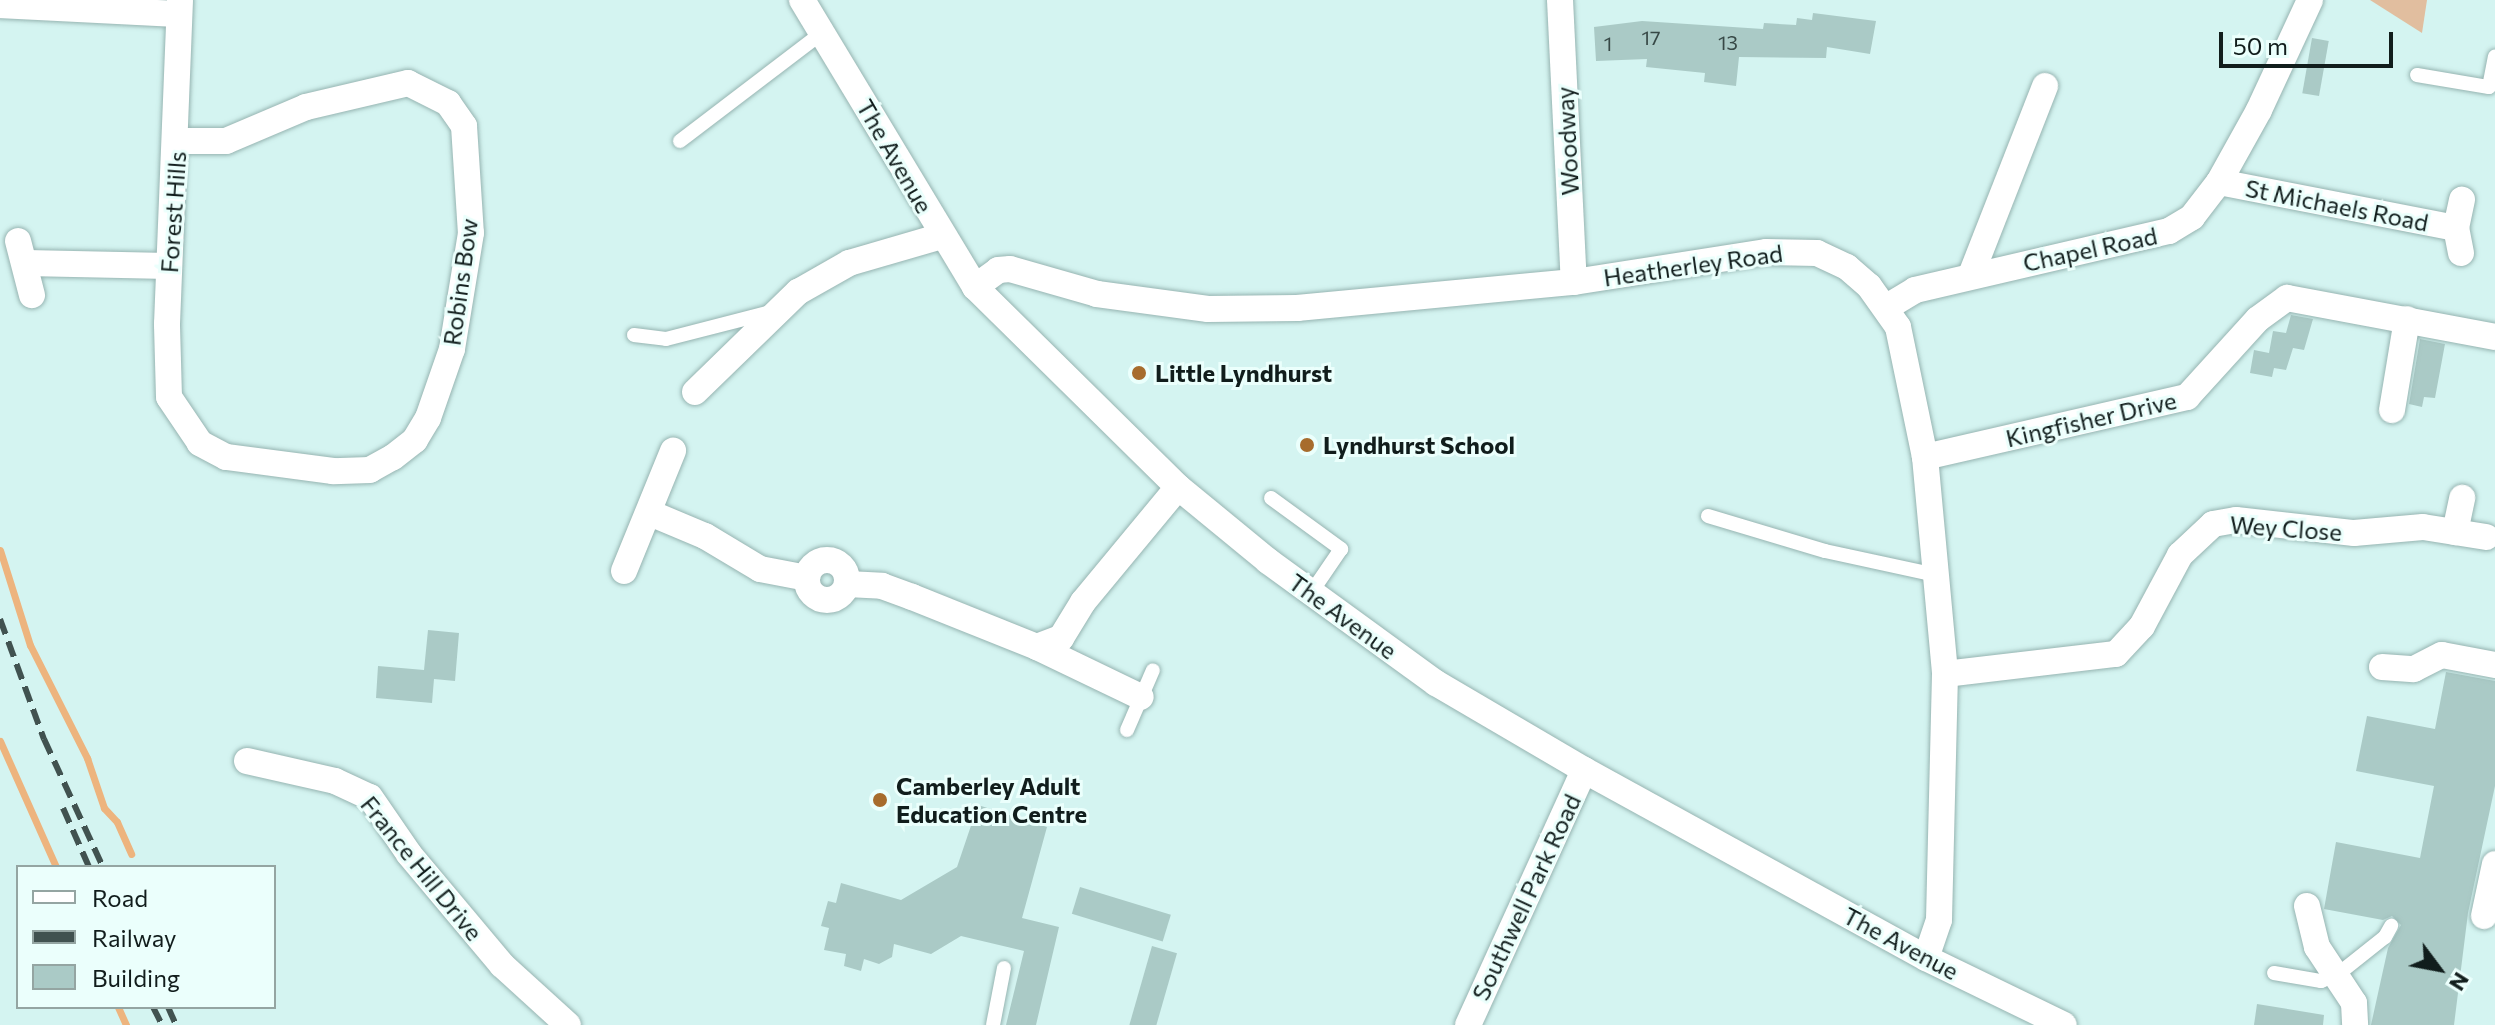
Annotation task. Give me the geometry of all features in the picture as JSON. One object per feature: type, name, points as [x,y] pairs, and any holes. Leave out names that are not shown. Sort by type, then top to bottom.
[{"type":"street","name":"The Avenue","points":[[802,0],[975,287],[1178,487],[1311,593],[1436,683],[1584,770],[1926,958],[2064,1025]]},
{"type":"street","name":"Woodway","points":[[1560,0],[1574,282]]},
{"type":"street","name":"Chapel Road","points":[[1887,307],[1915,290],[2169,231],[2192,217],[2219,182],[2310,0]]},
{"type":"street","points":[[0,5],[179,7]]},
{"type":"street","name":"Forest Hills","points":[[179,7],[178,141],[169,266],[166,378],[183,420]]},
{"type":"street","name":"Robins Bow","points":[[178,141],[226,141],[306,107],[408,83],[448,103],[464,126],[471,233],[460,306],[439,391],[415,440],[393,457],[370,470],[333,471],[226,457],[200,443],[183,420]]},
{"type":"street","points":[[1971,275],[2045,86]]},
{"type":"street","name":"St Michaels Road","points":[[2219,182],[2458,240],[2462,200]]},
{"type":"street","points":[[695,392],[775,311],[849,263],[942,236]]},
{"type":"street","name":"Heatherley Road","points":[[975,287],[998,270],[1010,269],[1097,294],[1223,309],[1380,302],[1574,282],[1734,255],[1798,251],[1847,267],[1887,307],[1908,354],[1925,457],[1945,674],[1939,920],[1926,958]]},
{"type":"street","points":[[32,295],[22,252],[169,266]]},
{"type":"street","name":"Kingfisher Drive","points":[[1925,457],[2187,397],[2258,319],[2287,298],[2495,337]]},
{"type":"street","points":[[2392,410],[2407,319]]},
{"type":"street","points":[[624,571],[673,451]]},
{"type":"street","points":[[1037,647],[1061,638],[1083,602],[1178,487]]},
{"type":"street","points":[[2455,532],[2462,498]]},
{"type":"street","points":[[650,513],[760,569],[807,578],[819,561],[834,561],[845,570],[847,584],[882,586],[1037,647],[1141,697]]},
{"type":"street","name":"Wey Close","points":[[1945,674],[2116,654],[2142,626],[2180,555],[2213,524],[2236,520],[2354,533],[2423,527],[2486,537]]},
{"type":"street","points":[[2382,667],[2414,669],[2442,655],[2495,665]]},
{"type":"street","name":"France Hill Drive","points":[[247,761],[335,781],[370,797],[476,935],[568,1025]]},
{"type":"street","name":"Southwell Park Road","points":[[1468,1025],[1584,770]]},
{"type":"street","points":[[2484,916],[2495,864]]},
{"type":"street","points":[[2307,906],[2317,947],[2354,1003],[2355,1025]]},
{"type":"lane","points":[[680,141],[823,32]]},
{"type":"lane","points":[[2417,75],[2489,87],[2495,57]]},
{"type":"lane","points":[[634,335],[666,339],[775,311]]},
{"type":"lane","points":[[1271,498],[1341,549],[1311,593]]},
{"type":"lane","points":[[1708,516],[1825,551],[1936,575]]},
{"type":"lane","points":[[1127,730],[1153,670]]},
{"type":"lane","points":[[2274,973],[2321,981],[2337,975],[2391,926]]},
{"type":"lane","points":[[993,1025],[1004,968]]},
{"type":"shaded area","points":[[2370,0],[2427,0],[2422,33]]},
{"type":"building","points":[[1813,13],[1876,21],[1870,54],[1827,47],[1826,58],[1739,57],[1736,86],[1704,82],[1705,73],[1646,67],[1647,59],[1596,61],[1594,27],[1642,21],[1763,29],[1764,23],[1796,25],[1797,18],[1812,20]]},
{"type":"building","points":[[2312,38],[2329,41],[2319,96],[2302,93]]},
{"type":"building","points":[[2291,315],[2313,319],[2304,350],[2293,348],[2286,370],[2274,368],[2272,377],[2250,373],[2254,350],[2269,353],[2273,331],[2286,333]]},
{"type":"building","points":[[2420,339],[2445,344],[2435,398],[2424,397],[2422,407],[2409,404]]},
{"type":"building","points":[[428,630],[459,633],[455,681],[434,679],[432,703],[376,698],[378,666],[424,670]]},
{"type":"building","points":[[2446,672],[2495,681],[2495,786],[2468,913],[2454,1025],[2371,1025],[2388,948],[2401,925],[2392,916],[2383,920],[2324,909],[2336,842],[2420,858],[2434,786],[2356,771],[2367,716],[2435,729]]},
{"type":"building","points":[[978,805],[1047,827],[1022,918],[1059,927],[1036,1025],[1006,1025],[1024,951],[961,936],[931,954],[894,944],[892,957],[879,964],[864,959],[861,971],[844,966],[846,954],[824,950],[829,928],[821,926],[828,901],[836,903],[841,883],[901,900],[957,867]]},
{"type":"building","points":[[1080,887],[1171,915],[1163,942],[1072,914]]},
{"type":"building","points":[[1152,946],[1177,953],[1156,1025],[1129,1025]]},
{"type":"building","points":[[2257,1004],[2324,1015],[2323,1025],[2254,1025]]},
{"type":"waterway","points":[[0,550],[30,645],[87,758],[104,808],[117,822],[131,854]]},
{"type":"waterway","points":[[0,741],[55,865]]},
{"type":"waterway","points":[[119,1009],[126,1025]]},
{"type":"railway","points":[[0,619],[44,739],[102,865]]},
{"type":"railway","points":[[63,808],[88,865]]},
{"type":"railway","points":[[154,1009],[162,1025]]},
{"type":"railway","points":[[169,1009],[176,1025]]},
{"type":"place","name":"Little Lyndhurst","points":[[1139,373]]},
{"type":"place","name":"Lyndhurst School","points":[[1307,445]]},
{"type":"place","name":"Camberley Adult Education Centre","points":[[880,800]]}]
